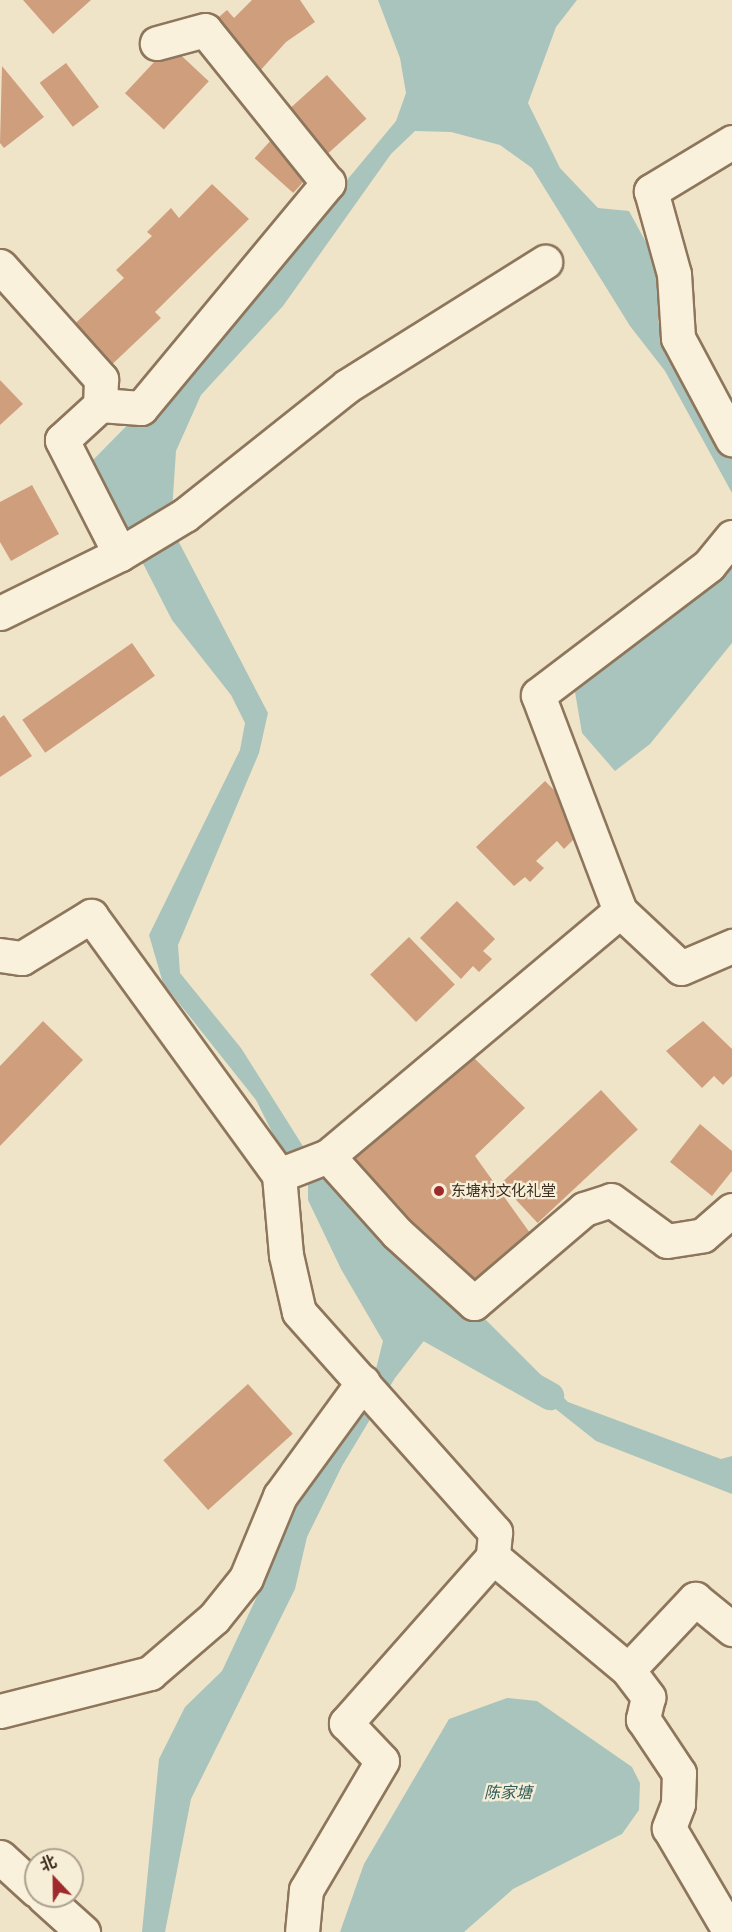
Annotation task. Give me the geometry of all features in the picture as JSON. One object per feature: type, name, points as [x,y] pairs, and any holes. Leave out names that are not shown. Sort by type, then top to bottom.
[{"type":"street","points":[[100,405],[141,408],[328,183],[205,30],[157,43]]},
{"type":"street","points":[[732,142],[651,191],[674,274],[678,338],[732,439]]},
{"type":"street","points":[[0,613],[120,554],[185,515],[347,386],[545,262]]},
{"type":"street","points":[[0,266],[101,379],[100,405],[62,440],[120,554]]},
{"type":"street","points":[[732,537],[709,565],[538,695],[620,911],[681,968],[732,946]]},
{"type":"street","points":[[302,1932],[306,1890],[382,1761],[346,1723],[493,1557],[495,1532],[299,1312],[286,1255],[304,1165],[620,911]]},
{"type":"street","points":[[0,955],[22,958],[91,916],[304,1165],[397,1233],[474,1303],[584,1209],[611,1200],[667,1241],[703,1235],[732,1210]]},
{"type":"street","points":[[0,1711],[150,1673],[214,1618],[246,1578],[280,1496],[363,1382]]},
{"type":"street","points":[[493,1557],[628,1670],[648,1697],[643,1719],[679,1773],[678,1804],[669,1828],[730,1932]]},
{"type":"street","points":[[628,1670],[695,1599],[732,1629]]},
{"type":"street","points":[[0,1857],[24,1879]]},
{"type":"street","points":[[56,1908],[83,1932]]},
{"type":"water","points":[[378,0],[577,0],[556,27],[528,103],[560,168],[598,208],[629,211],[659,266],[658,322],[732,435],[732,493],[665,371],[630,326],[532,168],[500,145],[451,132],[415,131],[391,154],[283,306],[201,395],[176,451],[171,527],[268,713],[259,753],[178,945],[180,973],[241,1048],[323,1178],[346,1193],[394,1250],[475,1322],[484,1318],[568,1402],[721,1459],[732,1456],[732,1494],[596,1441],[476,1346],[445,1330],[430,1333],[395,1378],[342,1466],[307,1537],[295,1589],[191,1799],[165,1932],[142,1932],[159,1759],[185,1707],[222,1671],[274,1560],[284,1514],[372,1385],[383,1341],[341,1269],[308,1200],[308,1184],[283,1154],[256,1100],[163,983],[149,935],[240,750],[245,723],[231,695],[172,620],[91,462],[230,321],[396,121],[406,93],[400,58]]},
{"type":"water","points":[[732,568],[732,643],[650,744],[615,771],[582,733],[575,692]]},
{"type":"water","name":"陈家塘","points":[[507,1698],[537,1701],[632,1767],[640,1783],[639,1810],[622,1834],[513,1889],[464,1932],[340,1932],[364,1864],[449,1719]]},
{"type":"building","points":[[23,0],[91,0],[53,34]]},
{"type":"building","points":[[252,0],[300,0],[315,22],[286,42],[258,73],[213,22],[227,10],[234,18]]},
{"type":"building","points":[[170,45],[209,81],[164,129],[125,93]]},
{"type":"building","points":[[66,63],[99,107],[73,127],[40,83]]},
{"type":"building","points":[[2,66],[44,117],[4,148],[0,143]]},
{"type":"building","points":[[327,75],[366,119],[325,156],[285,112]]},
{"type":"building","points":[[272,139],[311,174],[293,193],[255,158]]},
{"type":"building","points":[[212,184],[249,219],[155,312],[161,318],[104,372],[66,332],[124,278],[116,270],[152,236],[147,232],[171,208],[179,218]]},
{"type":"building","points":[[0,380],[23,404],[0,425]]},
{"type":"building","points":[[32,485],[59,534],[11,561],[0,542],[0,502]]},
{"type":"building","points":[[132,643],[155,676],[45,753],[22,720]]},
{"type":"building","points":[[4,715],[32,756],[0,777],[0,718]]},
{"type":"building","points":[[545,781],[583,819],[580,833],[564,849],[557,841],[536,861],[544,868],[530,882],[525,877],[514,886],[476,847]]},
{"type":"building","points":[[457,901],[495,939],[483,951],[492,959],[479,972],[473,966],[461,979],[420,938]]},
{"type":"building","points":[[409,937],[455,984],[416,1022],[370,975]]},
{"type":"building","points":[[43,1021],[83,1060],[0,1146],[0,1066]]},
{"type":"building","points":[[703,1021],[732,1049],[732,1076],[723,1085],[714,1076],[702,1088],[666,1051]]},
{"type":"building","name":"东塘村文化礼堂","points":[[471,1055],[525,1108],[475,1156],[530,1233],[485,1280],[467,1284],[406,1226],[351,1156]]},
{"type":"building","points":[[601,1090],[638,1129],[538,1223],[501,1183]]},
{"type":"building","points":[[700,1124],[732,1151],[732,1171],[712,1196],[670,1162]]},
{"type":"building","points":[[248,1384],[293,1434],[208,1510],[163,1460]]},
{"type":"waterway","points":[[402,1313],[550,1396]]},
{"type":"place","name":"东塘村文化礼堂","points":[[439,1191]]}]
